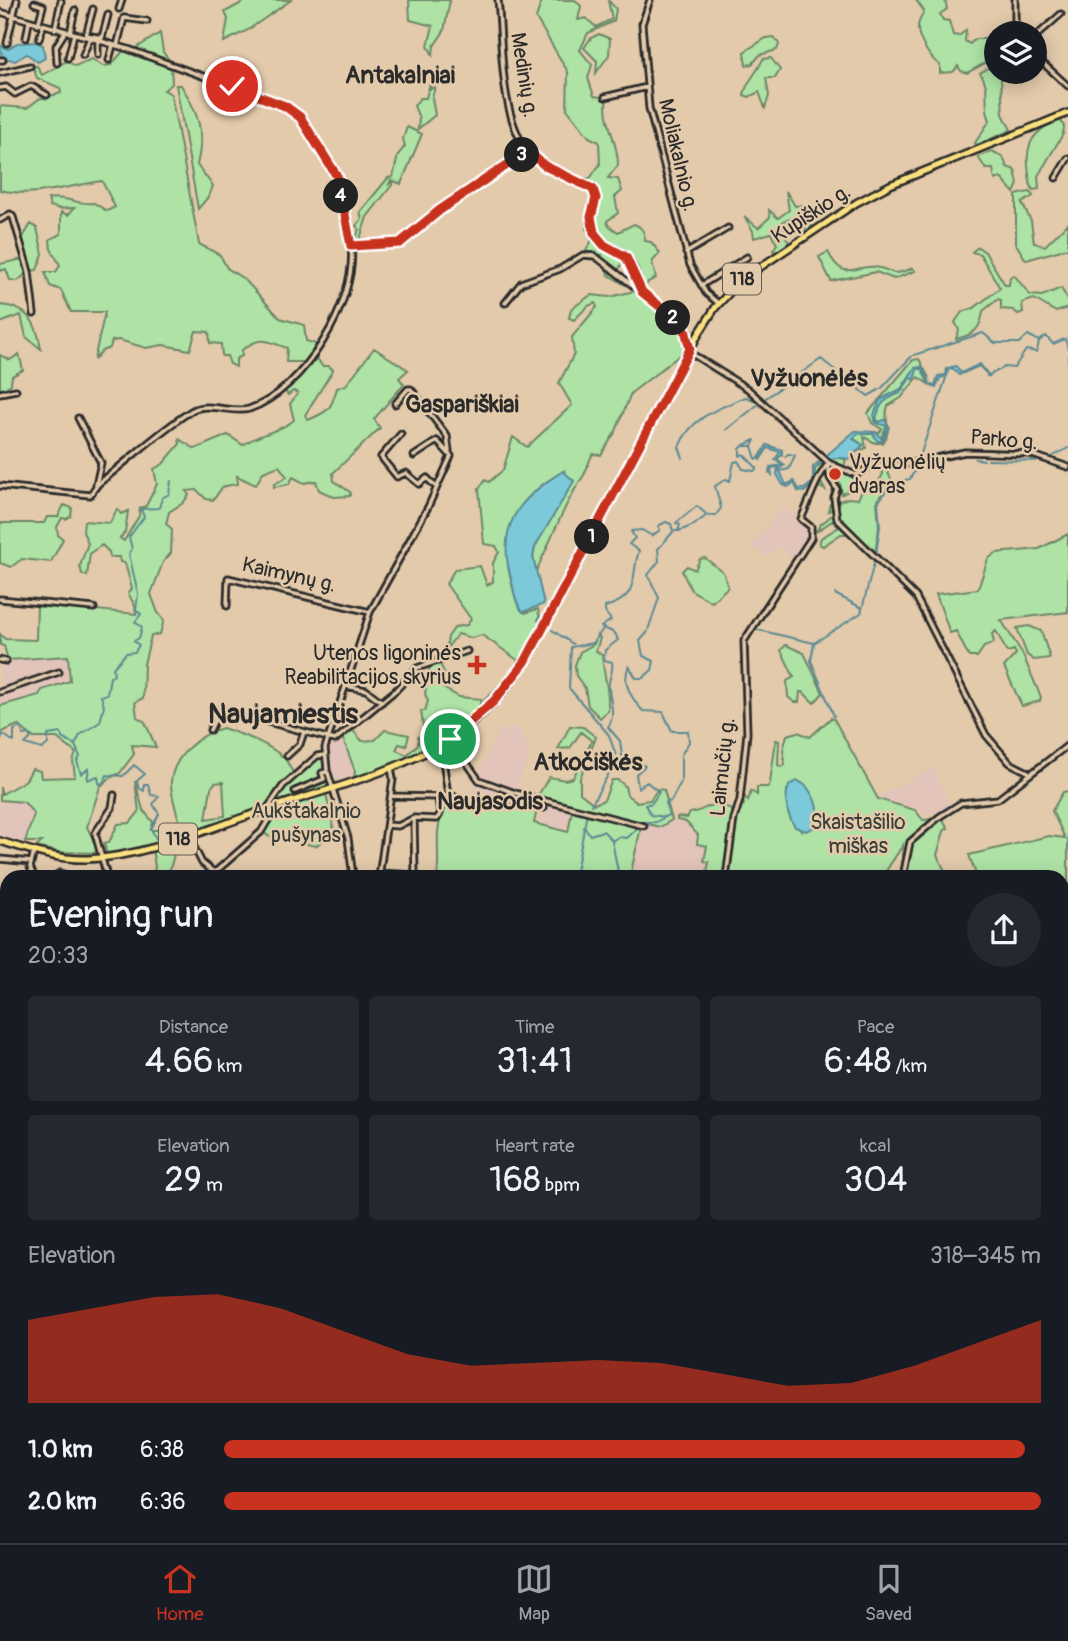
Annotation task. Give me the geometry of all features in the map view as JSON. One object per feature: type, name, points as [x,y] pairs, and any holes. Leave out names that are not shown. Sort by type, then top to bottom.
[{"type":"main road","name":"Kupiškio g.","points":[[451,740],[480,716],[518,674],[690,351],[719,303],[757,268],[868,196],[1068,113]]},
{"type":"main road","name":"118","points":[[0,841],[34,852],[70,858],[102,858],[270,811],[279,805],[391,768],[451,740]]},
{"type":"street","points":[[6,43],[17,0]]},
{"type":"street","points":[[119,9],[122,0]]},
{"type":"street","name":"Medinių g.","points":[[498,0],[509,105],[516,128],[528,151]]},
{"type":"street","points":[[1015,0],[1015,21]]},
{"type":"street","points":[[55,29],[61,1]]},
{"type":"street","name":"Moliakalnio g.","points":[[649,2],[642,24],[649,108],[686,253],[702,285],[719,303]]},
{"type":"street","points":[[34,3],[43,6],[39,39]]},
{"type":"street","points":[[83,55],[93,9]]},
{"type":"street","points":[[68,58],[75,10]]},
{"type":"street","points":[[0,12],[13,18],[128,49],[285,106],[300,117],[338,178],[353,269],[314,359],[295,379],[264,403],[246,410],[193,410],[96,487],[90,495],[0,486]]},
{"type":"street","points":[[1047,26],[1061,14]]},
{"type":"street","points":[[87,37],[102,38],[108,15]]},
{"type":"street","points":[[109,60],[124,18],[147,22]]},
{"type":"street","points":[[26,38],[29,22]]},
{"type":"street","points":[[57,63],[56,46],[70,33]]},
{"type":"street","points":[[98,41],[99,55]]},
{"type":"street","points":[[0,73],[30,66]]},
{"type":"street","points":[[1047,67],[1068,86]]},
{"type":"street","points":[[0,88],[6,87],[15,94],[24,92],[30,86],[47,95]]},
{"type":"street","points":[[605,97],[647,87]]},
{"type":"street","points":[[351,246],[400,243],[440,210],[528,151],[545,166],[593,189],[596,198],[591,217],[594,233],[604,245],[626,257],[642,292]]},
{"type":"street","points":[[1056,178],[1068,158]]},
{"type":"street","points":[[0,220],[9,215],[13,217],[29,272],[34,314]]},
{"type":"street","points":[[686,253],[728,228]]},
{"type":"street","points":[[505,303],[521,283],[560,269],[583,255],[595,256],[684,326],[690,351]]},
{"type":"street","points":[[702,285],[747,257]]},
{"type":"street","name":"Parko g.","points":[[690,351],[748,390],[828,462],[856,475],[872,465],[886,467],[952,453],[987,451],[1030,454],[1068,467]]},
{"type":"street","points":[[352,870],[348,838],[324,755],[328,738],[370,612],[434,496],[435,486],[450,454],[447,436],[411,389],[408,388],[395,404]]},
{"type":"street","points":[[0,393],[16,390]]},
{"type":"street","points":[[78,418],[100,463],[96,487]]},
{"type":"street","points":[[401,434],[381,457],[397,477],[406,472],[419,484],[427,478],[435,486]]},
{"type":"street","points":[[414,456],[434,442],[440,443],[450,454]]},
{"type":"street","points":[[828,462],[830,478],[837,489],[834,498],[837,519],[916,597],[986,735],[1010,763],[1030,773]]},
{"type":"street","name":"Laimučių g.","points":[[727,870],[734,818],[740,800],[747,733],[743,646],[811,538],[811,527],[801,519],[815,492],[820,473],[828,462]]},
{"type":"street","name":"Kaimynų g.","points":[[227,606],[228,578],[370,612]]},
{"type":"street","points":[[0,599],[94,608]]},
{"type":"street","points":[[210,730],[220,709],[336,740],[382,702],[417,668],[467,650]]},
{"type":"street","points":[[0,660],[6,660]]},
{"type":"street","points":[[0,692],[59,672]]},
{"type":"street","points":[[346,686],[366,690],[382,702]]},
{"type":"street","points":[[287,756],[300,744],[304,732]]},
{"type":"street","points":[[451,740],[472,774],[486,783],[644,826]]},
{"type":"street","points":[[451,740],[443,760],[445,787],[451,797],[487,805],[516,801],[544,808]]},
{"type":"street","points":[[904,870],[906,851],[915,836],[961,803],[998,799],[1068,746]]},
{"type":"street","points":[[217,870],[261,832],[274,797],[317,755],[324,755]]},
{"type":"street","points":[[381,870],[393,778],[391,768]]},
{"type":"street","points":[[295,791],[324,779],[322,773],[327,771]]},
{"type":"street","points":[[104,870],[95,835],[112,808],[114,795]]},
{"type":"street","points":[[387,825],[398,826],[414,818],[437,819],[440,814],[439,796],[391,796]]},
{"type":"street","points":[[274,797],[279,805]]},
{"type":"street","points":[[414,818],[415,870]]},
{"type":"street","points":[[188,835],[198,858],[211,870]]},
{"type":"street","points":[[33,870],[31,862],[34,852]]},
{"type":"street","points":[[0,859],[31,862]]},
{"type":"shaded area","points":[[783,507],[816,529],[796,562],[778,546],[766,557],[751,546]]},
{"type":"shaded area","points":[[68,656],[70,681],[42,690],[39,695],[0,706],[0,693],[40,680],[0,691],[0,661]]},
{"type":"shaded area","points":[[513,727],[520,730],[530,753],[515,793],[486,805],[473,802],[471,789],[490,747],[499,732]]},
{"type":"shaded area","points":[[342,736],[355,771],[354,778],[335,784],[325,764],[325,748]]},
{"type":"shaded area","points":[[933,768],[951,807],[940,816],[877,797]]},
{"type":"shaded area","points":[[0,800],[24,802],[32,809],[34,814],[24,847],[0,840]]},
{"type":"shaded area","points":[[543,805],[571,812],[566,832],[538,825]]},
{"type":"shaded area","points":[[672,820],[686,822],[707,845],[704,860],[709,862],[707,870],[632,870],[641,827],[644,823],[660,827]]},
{"type":"green space","points":[[247,0],[291,0],[248,30],[224,42],[228,19],[225,12]]},
{"type":"green space","points":[[409,0],[450,0],[444,31],[434,46],[433,55],[428,46],[433,26],[410,20]]},
{"type":"green space","points":[[542,0],[575,0],[581,6],[578,20],[586,18],[596,27],[612,19],[608,0],[616,9],[614,21],[588,33],[580,50],[592,65],[588,78],[594,96],[607,98],[607,114],[618,157],[618,165],[608,178],[618,179],[622,191],[615,197],[618,213],[607,221],[608,225],[618,232],[637,225],[642,230],[645,241],[651,242],[660,253],[652,262],[656,278],[648,282],[643,292],[623,261],[616,275],[625,285],[609,275],[600,258],[602,255],[584,253],[593,239],[586,229],[594,209],[596,193],[594,188],[582,182],[591,177],[600,164],[599,142],[589,137],[567,109],[568,72],[536,18]]},
{"type":"green space","points":[[916,0],[945,0],[947,9],[940,14],[943,20],[949,21],[953,35],[959,36],[966,30],[965,41],[970,44],[975,39],[984,39],[984,64],[967,73],[961,71],[958,66],[953,72],[940,73],[940,65],[928,52],[919,33],[919,21],[924,11]]},
{"type":"green space","points":[[160,33],[163,52],[171,62],[172,84],[164,90],[171,94],[199,244],[220,255],[227,268],[245,280],[280,318],[304,325],[306,341],[316,344],[305,366],[304,362],[286,362],[287,348],[259,341],[242,350],[242,356],[236,359],[236,367],[230,364],[227,356],[222,356],[221,344],[210,343],[209,332],[196,331],[190,350],[163,345],[146,348],[119,340],[112,341],[110,348],[102,351],[94,360],[105,312],[71,312],[61,290],[50,286],[45,272],[56,272],[60,265],[51,249],[50,239],[61,234],[61,212],[68,215],[74,208],[60,209],[50,206],[48,199],[94,203],[107,211],[115,207],[102,181],[38,192],[0,190],[0,106],[27,108],[39,99],[61,93],[60,88],[37,78],[33,67],[37,66],[42,75],[67,61],[75,66],[92,59],[103,66],[111,65],[125,49],[135,49]]},
{"type":"green space","points":[[599,34],[610,39],[609,55],[596,73],[597,61],[584,48],[591,38]]},
{"type":"green space","points":[[774,37],[779,44],[777,50],[760,55],[752,64],[746,65],[744,52],[766,38]]},
{"type":"green space","points":[[771,58],[780,70],[775,78],[766,78],[769,96],[765,108],[759,92],[749,97],[744,95],[763,59]]},
{"type":"green space","points":[[430,83],[430,89],[435,87],[432,98],[435,115],[418,129],[419,118],[414,106],[420,98],[426,98]]},
{"type":"green space","points":[[1001,84],[1003,114],[1011,130],[977,145],[975,143],[990,120],[986,85]]},
{"type":"green space","points":[[176,85],[181,85],[196,114],[200,133],[197,165],[213,186],[209,196],[198,209]]},
{"type":"green space","points":[[1060,119],[1064,127],[1063,134],[1038,176],[1039,189],[1033,190],[1028,164],[1029,147],[1037,134]]},
{"type":"green space","points":[[407,127],[422,134],[401,184],[391,180],[389,184],[393,182],[392,185],[367,217],[359,242],[396,243],[411,230],[415,232],[395,244],[354,244],[359,229],[356,226],[362,219],[360,212],[388,178],[393,177],[398,155],[405,146],[403,139]]},
{"type":"green space","points":[[992,151],[1003,157],[1007,167],[1015,170],[1018,184],[1014,193],[1001,178],[995,180],[993,169],[986,169],[978,157]]},
{"type":"green space","points":[[786,191],[795,206],[804,205],[812,226],[807,233],[801,216],[783,221],[781,227],[790,245],[775,254],[773,250],[777,244],[771,233],[754,238],[744,216],[758,228],[770,217],[769,210],[778,218],[789,210]]},
{"type":"green space","points":[[1030,192],[1033,196],[1022,203],[1031,221],[1034,243],[1045,246],[1068,223],[1068,248],[1026,260],[1016,244],[1016,195]]},
{"type":"green space","points":[[31,224],[37,228],[43,254],[37,270],[29,271],[18,281],[10,280],[6,269],[0,271],[0,264],[23,259],[20,242]]},
{"type":"green space","points":[[978,247],[985,252],[1005,285],[1009,285],[1010,277],[1014,275],[1030,295],[1042,296],[1061,288],[1068,300],[1068,308],[1056,312],[1034,299],[1022,303],[1023,312],[1018,314],[1013,310],[1001,309],[1001,300],[998,299],[983,311],[976,330],[956,339],[959,330],[955,322],[962,312],[974,308],[1000,288],[980,254],[972,252]]},
{"type":"green space","points":[[828,252],[844,270],[875,267],[896,273],[913,268],[915,271],[894,279],[876,272],[831,281],[819,257]]},
{"type":"green space","points":[[634,291],[682,329],[685,351],[631,393],[616,431],[601,455],[593,454],[591,457],[536,571],[533,557],[535,547],[564,471],[534,492],[515,517],[509,531],[507,547],[515,596],[525,613],[538,609],[540,620],[545,623],[527,656],[499,694],[463,726],[422,750],[354,778],[355,771],[342,736],[351,728],[362,741],[375,740],[385,730],[409,735],[406,746],[399,744],[396,750],[407,755],[418,744],[418,737],[433,742],[438,740],[432,725],[423,726],[421,711],[425,711],[428,701],[425,694],[430,665],[439,662],[445,674],[443,688],[459,697],[481,699],[480,704],[507,679],[519,661],[482,635],[471,638],[458,634],[446,649],[448,637],[455,627],[467,625],[471,619],[446,584],[455,569],[480,566],[487,585],[493,582],[493,563],[499,552],[496,546],[484,544],[479,489],[485,480],[489,482],[503,470],[513,437],[527,447],[572,405],[559,383],[574,354],[572,337],[597,307],[595,303],[588,306],[574,320],[569,318],[571,309],[591,295],[610,297]]},
{"type":"green space","points":[[0,305],[18,309],[30,318],[37,331],[41,349],[26,337],[21,315],[0,323]]},
{"type":"green space","points":[[374,348],[408,370],[399,378],[404,384],[374,419],[380,428],[333,473],[334,481],[350,492],[350,496],[334,497],[319,490],[316,481],[304,483],[293,477],[289,484],[274,487],[274,484],[287,477],[279,466],[263,472],[256,485],[237,476],[238,484],[223,488],[213,500],[206,499],[197,490],[186,491],[189,495],[183,503],[169,512],[166,524],[172,529],[171,553],[163,562],[151,594],[158,613],[164,620],[160,634],[151,636],[144,664],[143,698],[135,702],[137,717],[145,722],[156,747],[132,745],[134,754],[120,773],[100,787],[87,827],[100,853],[59,852],[36,847],[42,842],[25,842],[34,814],[24,802],[0,800],[0,787],[2,794],[26,780],[32,769],[40,771],[41,778],[75,777],[73,761],[76,753],[57,738],[34,738],[18,725],[0,733],[0,706],[39,695],[42,690],[70,681],[68,656],[8,660],[4,646],[0,645],[0,634],[5,639],[36,640],[37,604],[136,614],[128,593],[132,589],[125,563],[120,562],[119,557],[110,557],[102,545],[90,553],[87,576],[82,574],[80,566],[88,543],[83,532],[84,521],[110,523],[117,509],[121,514],[128,511],[125,532],[120,538],[124,541],[139,516],[140,508],[146,506],[157,484],[154,469],[163,464],[180,444],[179,439],[195,449],[228,435],[243,445],[288,424],[294,420],[290,404],[298,393],[293,391],[288,395],[284,390],[317,358],[322,366],[329,366],[333,370],[305,415],[308,420],[315,417],[329,408],[337,388],[346,385]]},
{"type":"green space","points":[[19,354],[23,370],[12,376],[11,384],[0,391],[0,355],[10,360]]},
{"type":"green space","points":[[919,359],[929,378],[923,367],[915,368],[901,389],[880,400],[875,421],[887,426],[880,439],[878,434],[882,429],[872,423],[868,413],[913,360]]},
{"type":"green space","points":[[917,369],[922,369],[929,380],[927,383],[918,377],[901,398],[888,406],[887,423],[885,420],[879,422],[876,419],[881,405],[900,393],[910,378],[914,379]]},
{"type":"green space","points":[[888,426],[888,433],[883,443],[875,443],[864,437],[866,448],[858,451],[863,445],[853,438],[859,433],[873,433],[876,439],[884,440]]},
{"type":"green space","points":[[830,457],[846,459],[843,470],[870,491],[876,487],[883,474],[878,461],[884,464],[892,481],[877,500],[879,528],[875,554],[853,534],[841,534],[823,546],[819,544],[821,538],[839,527],[832,521],[816,532],[820,525],[836,512],[833,509],[828,511],[830,504],[848,498],[858,499],[862,491],[858,487],[842,494],[840,483],[825,469],[818,477],[825,490],[814,484],[815,469]]},
{"type":"green space","points":[[64,505],[72,508],[71,516],[62,518],[57,527],[58,535],[63,539],[51,562],[22,559],[11,567],[0,563],[0,523],[44,523],[47,517],[58,517]]},
{"type":"green space","points":[[1068,534],[1068,612],[1001,620],[1022,653],[1041,697],[1040,701],[1022,706],[1004,667],[1016,654],[1014,650],[1007,652],[996,631],[992,634],[994,643],[984,647],[977,657],[969,657],[956,631],[950,633],[936,594],[978,589],[988,559],[996,553],[1039,549]]},
{"type":"green space","points":[[705,558],[723,572],[728,587],[712,602],[691,590],[682,571],[687,566],[695,570],[700,559]]},
{"type":"green space","points":[[1029,626],[1041,631],[1050,658],[1034,660],[1027,655],[1017,628]]},
{"type":"green space","points":[[597,635],[600,638],[596,651],[602,655],[608,704],[608,711],[600,718],[588,706],[585,688],[576,676],[575,665],[580,652],[594,644]]},
{"type":"green space","points":[[786,645],[804,653],[823,693],[814,703],[803,692],[800,692],[799,702],[788,697],[787,681],[794,677],[781,650]]},
{"type":"green space","name":"Skaistašilio miškas","points":[[831,718],[834,719],[878,799],[915,810],[923,820],[942,818],[948,828],[944,831],[937,855],[944,870],[901,870],[903,845],[887,870],[707,870],[709,862],[704,861],[707,846],[697,844],[698,835],[686,822],[677,820],[677,817],[687,818],[690,813],[721,803],[735,813],[741,801],[744,806],[742,793],[748,801],[751,791],[757,795],[757,787],[768,787],[776,740],[779,741],[778,765],[782,767],[785,765],[783,750],[787,735],[798,732],[810,737]],"holes":[[[808,789],[818,808],[802,831],[793,823],[789,813],[787,790]]]},
{"type":"green space","points":[[570,726],[583,727],[596,737],[580,778],[580,793],[594,804],[604,800],[612,780],[618,780],[625,786],[627,795],[636,802],[650,800],[658,789],[664,790],[672,820],[660,827],[644,823],[632,870],[438,870],[438,832],[446,808],[445,790],[452,799],[485,806],[515,793],[529,797],[539,794],[549,777],[565,780],[573,778],[592,741],[581,732],[570,748],[558,749]],"holes":[[[544,803],[572,811],[568,832],[534,823],[538,805]]]},
{"type":"green space","points":[[223,728],[264,744],[285,759],[294,774],[269,804],[183,835],[172,794],[173,772],[190,747]],"holes":[[[223,782],[225,816],[206,819],[211,788],[215,783]]]},
{"type":"green space","points":[[322,756],[329,787],[278,801],[276,797],[283,786]]},
{"type":"green space","points":[[135,781],[143,810],[153,822],[151,830],[161,830],[164,841],[107,855],[104,843],[109,842],[118,824],[130,823],[139,812]]},
{"type":"green space","points":[[1068,791],[1068,870],[974,870],[969,855],[1049,836],[1065,838],[1052,811],[1063,792]]},
{"type":"green space","name":"Aukštakalnio pušynas","points":[[326,793],[334,831],[316,846],[268,836],[262,831],[274,813]]},
{"type":"green space","points":[[177,843],[170,870],[154,870],[152,849]]},
{"type":"water","points":[[37,42],[43,45],[45,58],[38,62],[27,54],[15,61],[2,57],[0,45],[8,49],[17,43]]},
{"type":"water","points":[[980,364],[990,377],[979,366],[959,375],[952,368],[948,370],[947,376],[940,378],[936,388],[929,385],[922,369],[917,369],[914,379],[910,378],[900,393],[887,400],[879,409],[876,420],[885,420],[889,427],[883,441],[877,441],[874,434],[857,434],[853,439],[863,445],[850,459],[835,458],[823,462],[815,469],[814,484],[804,492],[798,491],[794,483],[788,487],[783,485],[777,474],[778,467],[771,468],[772,475],[769,473],[770,467],[783,465],[775,460],[780,452],[768,448],[760,460],[759,458],[767,445],[782,450],[782,455],[777,459],[785,465],[779,469],[786,485],[794,481],[799,489],[804,489],[813,482],[813,467],[855,431],[876,432],[882,439],[887,426],[876,423],[874,415],[880,400],[901,389],[915,368],[923,367],[930,384],[935,386],[938,376],[946,375],[947,368],[956,366],[961,373]]},
{"type":"water","points":[[563,471],[574,481],[535,547],[533,557],[544,604],[523,612],[516,598],[507,562],[509,529],[523,504]]},
{"type":"water","points":[[798,781],[812,794],[818,813],[817,826],[806,831],[795,827],[787,806],[790,784]]},
{"type":"waterway","points":[[914,355],[983,333],[995,343],[1020,343],[1028,335],[1039,341]]},
{"type":"waterway","points":[[987,376],[1005,367],[1014,368],[1026,350],[1037,352],[1039,341],[1046,336],[1053,344],[1065,339],[1068,348]]},
{"type":"waterway","points":[[881,389],[912,356]]},
{"type":"waterway","points":[[1068,357],[1068,362]]},
{"type":"waterway","points":[[763,400],[821,359],[868,396],[879,390]]},
{"type":"waterway","points":[[919,459],[947,375]]},
{"type":"waterway","points":[[683,458],[679,447],[698,421],[746,397],[757,401]]},
{"type":"waterway","points":[[726,430],[760,403]]},
{"type":"waterway","points":[[744,445],[755,440],[752,446]]},
{"type":"waterway","points":[[641,822],[656,822],[665,817],[651,815],[645,805],[652,803],[659,792],[647,782],[638,788],[636,774],[645,766],[622,756],[620,741],[608,727],[612,713],[609,685],[612,662],[604,660],[605,650],[618,640],[615,633],[601,627],[611,620],[605,607],[624,598],[632,585],[639,551],[629,544],[635,538],[631,531],[642,530],[652,536],[660,530],[658,526],[666,522],[671,524],[673,531],[678,531],[680,525],[676,523],[697,506],[707,515],[716,515],[721,508],[715,486],[726,479],[730,481],[734,462],[738,461],[743,469],[754,471],[757,468],[743,454],[740,456],[740,449],[743,446],[752,446],[756,459],[760,458]]},
{"type":"waterway","points":[[1050,458],[1068,448]]},
{"type":"waterway","points":[[780,471],[789,469],[795,455],[788,454],[785,457]]},
{"type":"waterway","points":[[975,459],[984,460]]},
{"type":"waterway","points":[[988,460],[1044,461]]},
{"type":"waterway","points":[[876,554],[880,526],[878,503],[891,483],[910,479],[918,465]]},
{"type":"waterway","points":[[75,745],[80,735],[100,722],[104,706],[101,696],[107,694],[110,677],[114,675],[113,668],[126,653],[135,652],[139,645],[134,641],[139,638],[142,627],[135,622],[141,614],[136,610],[138,594],[129,554],[132,549],[129,537],[144,517],[141,509],[159,508],[162,498],[169,494],[171,481]]},
{"type":"waterway","points":[[679,531],[694,525],[707,515]]},
{"type":"waterway","points":[[666,816],[669,815],[665,803],[671,801],[681,782],[681,755],[689,742],[688,731],[672,731],[663,712],[643,711],[631,695],[626,678],[629,666],[636,678],[643,678],[652,670],[654,661],[643,656],[640,641],[647,633],[659,598],[648,575],[659,561],[658,549],[673,532]]},
{"type":"waterway","points":[[754,629],[814,643],[861,613],[875,559]]},
{"type":"waterway","points":[[835,594],[862,608]]},
{"type":"waterway","points":[[540,616],[538,620],[541,625]]},
{"type":"waterway","points":[[591,805],[617,759],[609,735],[569,688],[571,647],[593,643],[603,629]]},
{"type":"waterway","points":[[552,630],[573,644]]},
{"type":"waterway","points":[[814,643],[811,661],[834,716]]},
{"type":"waterway","points":[[0,742],[3,734],[14,742],[14,730],[21,727],[23,735],[28,734],[31,738],[25,744],[42,749],[48,744],[48,735],[61,733],[62,738],[75,745],[80,757],[77,761],[81,774],[89,768],[87,780],[98,776],[99,784],[103,783],[107,775],[123,776],[134,765],[145,774],[137,781],[139,788],[144,791],[144,784],[148,784],[151,795],[159,796],[153,804],[159,814],[151,829],[158,842]]},
{"type":"waterway","points":[[576,870],[587,813]]},
{"type":"waterway","points":[[584,826],[590,835],[603,831],[612,840]]},
{"type":"waterway","points":[[618,870],[612,841],[618,837],[627,838],[639,827]]},
{"type":"place","name":"Vyžuonėlių dvaras","points":[[835,474]]},
{"type":"place","name":"Utenos ligoninės Reabilitacijos skyrius","points":[[477,665]]},
{"type":"district","name":"Antakalniai","points":[[400,75]]},
{"type":"district","name":"Vyžuonėlės","points":[[809,378]]},
{"type":"district","name":"Gaspariškiai","points":[[462,404]]},
{"type":"district","name":"Naujamiestis","points":[[283,714]]},
{"type":"district","name":"Atkočiškės","points":[[588,762]]},
{"type":"district","name":"Naujasodis","points":[[490,801]]},
{"type":"route","points":[[232,86],[285,106],[300,117],[338,178],[351,246],[389,245],[405,241],[440,210],[528,151],[545,166],[593,189],[596,198],[591,217],[594,233],[604,245],[626,257],[638,277],[642,292],[685,328],[690,349],[525,662],[511,683],[494,701],[450,739]]}]
